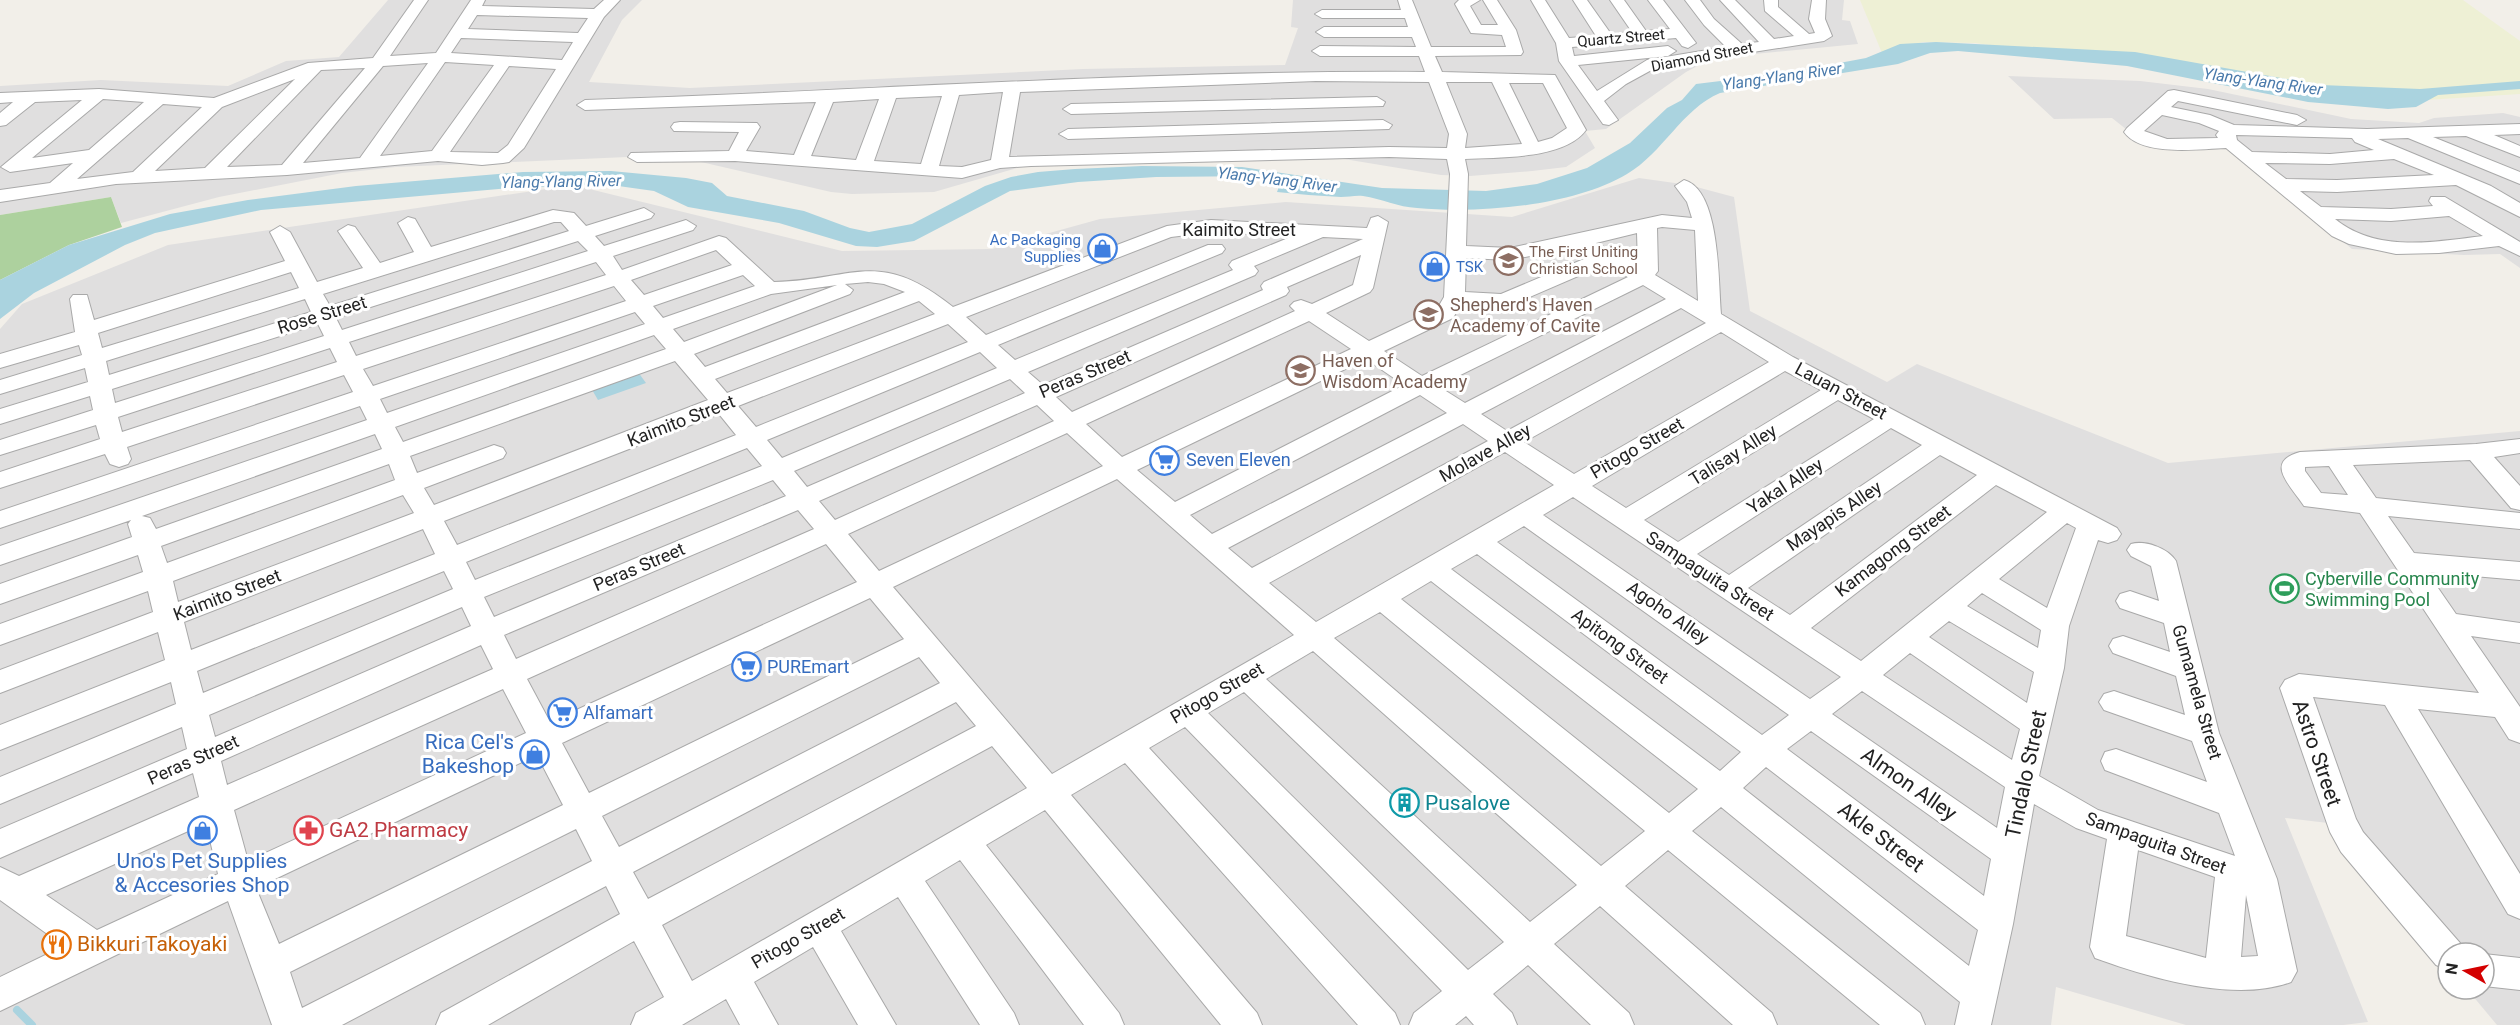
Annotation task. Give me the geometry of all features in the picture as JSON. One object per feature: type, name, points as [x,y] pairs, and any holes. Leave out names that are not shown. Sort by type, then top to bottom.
[{"type":"street","points":[[287,170],[378,62],[422,0]]},
{"type":"street","points":[[0,196],[138,177],[287,170],[438,156],[482,160],[503,158],[515,148],[581,38],[598,14],[613,0]]},
{"type":"street","points":[[1473,0],[1462,4],[1476,30],[1508,30]]},
{"type":"street","points":[[1320,51],[1515,52],[1508,30],[1490,0]]},
{"type":"street","points":[[1538,0],[1564,43],[1567,61],[1609,120]]},
{"type":"street","points":[[1580,0],[1606,39]]},
{"type":"street","points":[[1617,0],[1642,36]]},
{"type":"street","points":[[1655,0],[1678,33],[1698,52]]},
{"type":"street","points":[[1692,0],[1709,22],[1738,49]]},
{"type":"street","points":[[1727,0],[1771,45]]},
{"type":"street","points":[[1734,0],[1771,0],[1770,8],[1805,38]]},
{"type":"street","name":"Diamond Street","points":[[1595,100],[1620,81],[1653,63],[1698,52],[1771,45],[1824,36],[1817,19],[1820,0]]},
{"type":"street","points":[[367,161],[458,34],[476,5],[598,14]]},
{"type":"street","points":[[0,995],[94,948],[876,584],[1445,313],[1454,297],[1459,174],[1455,154],[1458,134],[1408,7],[1322,7],[1324,32],[1316,76]]},
{"type":"street","points":[[1324,32],[1417,32]]},
{"type":"street","name":"Quartz Street","points":[[1564,43],[1678,33]]},
{"type":"street","points":[[458,34],[581,38]]},
{"type":"street","points":[[1567,61],[1698,52]]},
{"type":"street","points":[[138,177],[216,103],[318,65],[441,57],[565,65]]},
{"type":"street","points":[[438,156],[505,61]]},
{"type":"street","points":[[210,174],[318,65]]},
{"type":"street","points":[[585,105],[951,92],[1072,83],[1316,76],[1550,78],[1577,130],[1558,142],[1533,149],[1455,154],[1389,152],[1061,159],[999,163],[962,174],[735,156],[637,157]]},
{"type":"street","points":[[1367,78],[1377,102],[1389,152]]},
{"type":"street","points":[[1499,79],[1533,149]]},
{"type":"street","points":[[1061,159],[1068,134],[1072,83]]},
{"type":"street","points":[[606,104],[620,85]]},
{"type":"street","points":[[999,163],[1012,89]]},
{"type":"street","points":[[928,172],[951,92]]},
{"type":"street","points":[[0,98],[99,94],[216,103]]},
{"type":"street","points":[[5,168],[99,94]]},
{"type":"street","points":[[863,166],[889,94]]},
{"type":"street","points":[[0,121],[33,95]]},
{"type":"street","points":[[2520,129],[2463,129],[2408,133],[2337,130],[2231,136],[2162,143],[2144,139],[2133,132],[2174,95],[2186,95],[2337,130],[2484,190],[2520,211]]},
{"type":"street","points":[[800,161],[827,97]]},
{"type":"street","points":[[56,188],[157,100]]},
{"type":"street","points":[[664,156],[680,127],[690,101]]},
{"type":"street","points":[[1071,109],[1377,102]]},
{"type":"street","points":[[2157,109],[2204,119],[2231,136],[2248,156],[2339,232],[2363,245],[2425,248],[2499,240]]},
{"type":"street","points":[[1068,134],[1383,125]]},
{"type":"street","points":[[680,127],[751,126],[735,156]]},
{"type":"street","points":[[2463,129],[2520,152]]},
{"type":"street","points":[[2408,133],[2520,178]]},
{"type":"street","points":[[5,168],[96,154]]},
{"type":"street","points":[[2248,156],[2330,159],[2397,154]]},
{"type":"street","points":[[2284,185],[2337,186],[2458,180]]},
{"type":"street","points":[[2410,182],[2499,240],[2520,250]]},
{"type":"street","points":[[1684,186],[1696,201],[1704,225],[1716,320]]},
{"type":"street","points":[[2317,213],[2391,215],[2452,210]]},
{"type":"street","points":[[593,244],[644,214]]},
{"type":"street","points":[[0,387],[93,364],[310,291],[479,239],[537,217],[567,217],[593,244],[618,278],[833,531],[1244,1025]]},
{"type":"street","points":[[466,221],[479,239]]},
{"type":"street","points":[[1456,252],[1510,254],[1578,242],[1662,221],[1704,225]]},
{"type":"street","points":[[2476,225],[2520,222]]},
{"type":"street","points":[[408,223],[425,255]]},
{"type":"street","points":[[0,361],[93,364],[330,326],[593,244],[686,226]]},
{"type":"street","name":"Kaimito Street","points":[[0,682],[726,404],[950,315],[1183,228],[1211,226],[1375,233]]},
{"type":"street","points":[[1172,514],[1421,385],[1644,277],[1648,271],[1647,226]]},
{"type":"street","name":"Sampaguita Street","points":[[1183,228],[2022,782],[2087,819],[2246,875]]},
{"type":"street","points":[[0,791],[469,593],[779,468],[1244,268],[1324,230]]},
{"type":"street","points":[[348,231],[375,271]]},
{"type":"street","points":[[280,232],[396,452],[409,484],[430,518],[509,673],[546,738],[686,1004]]},
{"type":"street","points":[[94,948],[50,919],[9,886],[219,804],[509,673],[833,531],[1363,288],[1375,233]]},
{"type":"street","name":"Peras Street","points":[[0,844],[489,630],[804,498],[1040,394],[1275,288],[1375,233]]},
{"type":"street","points":[[0,480],[349,364],[618,278],[719,242],[769,288]]},
{"type":"street","name":"Lauan Street","points":[[1578,242],[1644,277],[1785,362],[2088,524]]},
{"type":"street","points":[[0,738],[450,556],[753,437],[1215,249]]},
{"type":"street","points":[[1454,297],[1504,302],[1606,257]]},
{"type":"street","points":[[0,417],[93,364],[297,264]]},
{"type":"street","points":[[0,520],[367,398],[747,267]]},
{"type":"street","points":[[0,594],[681,351],[878,277]]},
{"type":"street","points":[[0,556],[769,288],[782,289],[839,278],[878,277],[902,282],[950,315],[1013,368],[1209,547],[1602,886],[1759,1025]]},
{"type":"street","points":[[702,376],[919,294]]},
{"type":"street","points":[[80,299],[112,443],[126,477],[158,576],[219,804],[237,882],[270,965],[290,1025]]},
{"type":"street","points":[[1209,547],[1681,300]]},
{"type":"street","name":"Molave Alley","points":[[1249,582],[1507,441],[1716,320]]},
{"type":"street","name":"Pitogo Street","points":[[649,1025],[1785,362]]},
{"type":"street","points":[[0,448],[93,364]]},
{"type":"street","name":"Talisay Alley","points":[[1626,520],[1839,389]]},
{"type":"street","name":"Yakal Alley","points":[[1678,554],[1891,418]]},
{"type":"street","name":"Mayapis Alley","points":[[1729,588],[1940,444]]},
{"type":"street","points":[[2520,446],[2476,452],[2300,460],[2293,464],[2292,471],[2313,500],[2520,521]]},
{"type":"street","points":[[2476,452],[2520,502]]},
{"type":"street","points":[[0,635],[494,453]]},
{"type":"street","points":[[2336,458],[2512,719]]},
{"type":"street","name":"Kamagong Street","points":[[1791,629],[1994,474]]},
{"type":"street","name":"Agoho Alley","points":[[1525,514],[1811,713]]},
{"type":"street","points":[[1427,1025],[1721,789],[1764,750],[1981,580],[2088,524]]},
{"type":"street","name":"Tindalo Street","points":[[1976,1010],[1996,924],[2022,782],[2050,668],[2055,626],[2088,524]]},
{"type":"street","name":"Apitong Street","points":[[1478,541],[1764,750]]},
{"type":"street","name":"Gumamela Street","points":[[2140,550],[2163,561],[2204,733],[2231,804],[2246,875],[2279,971],[2222,974]]},
{"type":"street","points":[[2405,561],[2520,571]]},
{"type":"street","points":[[1431,568],[1721,789],[1976,1010]]},
{"type":"street","points":[[1981,580],[2055,626]]},
{"type":"street","points":[[1381,598],[1907,1025]]},
{"type":"street","points":[[2130,601],[2176,617]]},
{"type":"street","points":[[1947,608],[2050,668]]},
{"type":"street","points":[[2446,623],[2520,633]]},
{"type":"street","points":[[1909,638],[2035,724]]},
{"type":"street","points":[[270,965],[924,642]]},
{"type":"street","points":[[2123,646],[2188,669]]},
{"type":"street","points":[[1246,676],[1616,1025]]},
{"type":"street","name":"Astro Street","points":[[2437,941],[2352,842],[2341,823],[2295,688],[2299,685],[2395,696],[2512,719]]},
{"type":"street","points":[[306,1025],[612,864],[961,686]]},
{"type":"street","points":[[2395,696],[2520,904]]},
{"type":"street","points":[[2114,702],[2204,733]]},
{"type":"street","points":[[1187,711],[1499,1025]]},
{"type":"street","name":"Almon Alley","points":[[1811,713],[2008,854]]},
{"type":"street","points":[[454,1025],[642,920],[997,729]]},
{"type":"street","points":[[1128,746],[1382,1025]]},
{"type":"street","name":"Akle Street","points":[[1764,750],[1996,924]]},
{"type":"street","points":[[2116,761],[2231,804]]},
{"type":"street","points":[[2124,833],[2107,946],[2207,974],[2222,974],[2246,875]]},
{"type":"street","points":[[964,841],[1106,1025]]},
{"type":"street","points":[[903,876],[1001,1025]]},
{"type":"street","points":[[819,926],[878,1025]]},
{"type":"street","points":[[2496,971],[2520,974]]},
{"type":"street","points":[[732,977],[760,1025]]},
{"type":"shaded area","points":[[388,0],[642,0],[622,20],[589,82],[690,88],[1083,69],[1285,65],[1298,28],[1291,27],[1293,0],[1844,0],[1842,20],[1850,21],[1858,44],[1713,58],[1686,72],[1606,129],[1585,131],[1595,148],[1566,167],[1532,171],[1470,176],[1441,175],[1344,159],[1031,164],[934,192],[852,194],[831,192],[688,159],[627,157],[396,167],[342,173],[219,197],[121,223],[111,197],[0,215],[0,86],[101,80],[228,86],[286,61],[339,57]]},
{"type":"shaded area","points":[[2008,76],[2140,81],[2208,89],[2351,119],[2419,123],[2434,118],[2503,113],[2520,117],[2520,268],[2500,254],[2464,255],[2352,249],[2227,145],[2146,145],[2112,118],[2054,119]]},
{"type":"shaded area","points":[[1639,178],[1689,185],[1734,197],[1750,311],[1887,382],[1917,364],[2168,463],[2520,431],[2520,1025],[2497,1025],[2477,1001],[2496,1001],[2496,941],[2437,941],[2328,823],[2285,818],[2368,1022],[2343,1025],[2186,1025],[2056,987],[2051,1025],[0,1025],[0,329],[22,304],[168,245],[573,185],[842,251],[992,249],[1100,219],[1286,202],[1512,217]]},
{"type":"green space","points":[[1860,0],[2463,0],[2520,41],[2520,94],[2410,101],[1975,43],[1923,42],[1882,53]]},
{"type":"green space","points":[[111,197],[122,227],[69,245],[0,280],[0,215]]},
{"type":"water","name":"Ylang-Ylang River","points":[[1936,42],[2135,52],[2321,85],[2420,89],[2520,81],[2520,89],[2438,95],[2416,107],[2388,109],[2308,102],[2127,66],[1958,51],[1930,53],[1898,64],[1720,93],[1694,109],[1651,155],[1627,174],[1580,194],[1525,205],[1468,210],[1410,207],[1363,196],[1341,197],[1277,192],[1281,181],[1268,181],[1263,176],[1156,177],[1078,182],[1010,191],[914,241],[877,247],[856,246],[779,223],[688,207],[654,191],[604,184],[510,188],[261,210],[155,233],[125,245],[34,293],[0,319],[0,280],[69,245],[170,214],[248,200],[356,186],[523,172],[611,171],[686,178],[712,183],[727,196],[804,211],[850,228],[869,232],[912,224],[985,186],[1011,177],[1075,169],[1142,166],[1242,167],[1382,188],[1486,191],[1537,184],[1587,168],[1630,143],[1667,108],[1682,100],[1696,84],[1786,73],[1866,58],[1900,44]]},
{"type":"water","points":[[638,372],[646,383],[598,400],[591,388]]},
{"type":"waterway","points":[[17,1010],[32,1025]]},
{"type":"place","name":"Ac Packaging Supplies","points":[[1102,249]]},
{"type":"place","name":"The First Uniting Christian School","points":[[1508,261]]},
{"type":"place","name":"TSK","points":[[1435,267]]},
{"type":"place","name":"Shepherd's Haven Academy of Cavite","points":[[1429,315]]},
{"type":"place","name":"Haven of Wisdom Academy","points":[[1301,371]]},
{"type":"place","name":"Seven Eleven","points":[[1165,460]]},
{"type":"place","name":"Cyberville Community Swimming Pool","points":[[2284,589]]},
{"type":"place","name":"PUREmart","points":[[746,667]]},
{"type":"place","name":"Alfamart","points":[[562,713]]},
{"type":"place","name":"Rica Cel's Bakeshop","points":[[535,754]]},
{"type":"place","name":"Pusalove","points":[[1404,803]]},
{"type":"place","name":"Uno's Pet Supplies & Accesories Shop","points":[[202,830]]},
{"type":"place","name":"GA2 Pharmacy","points":[[308,830]]},
{"type":"place","name":"Bikkuri Takoyaki","points":[[56,944]]}]
